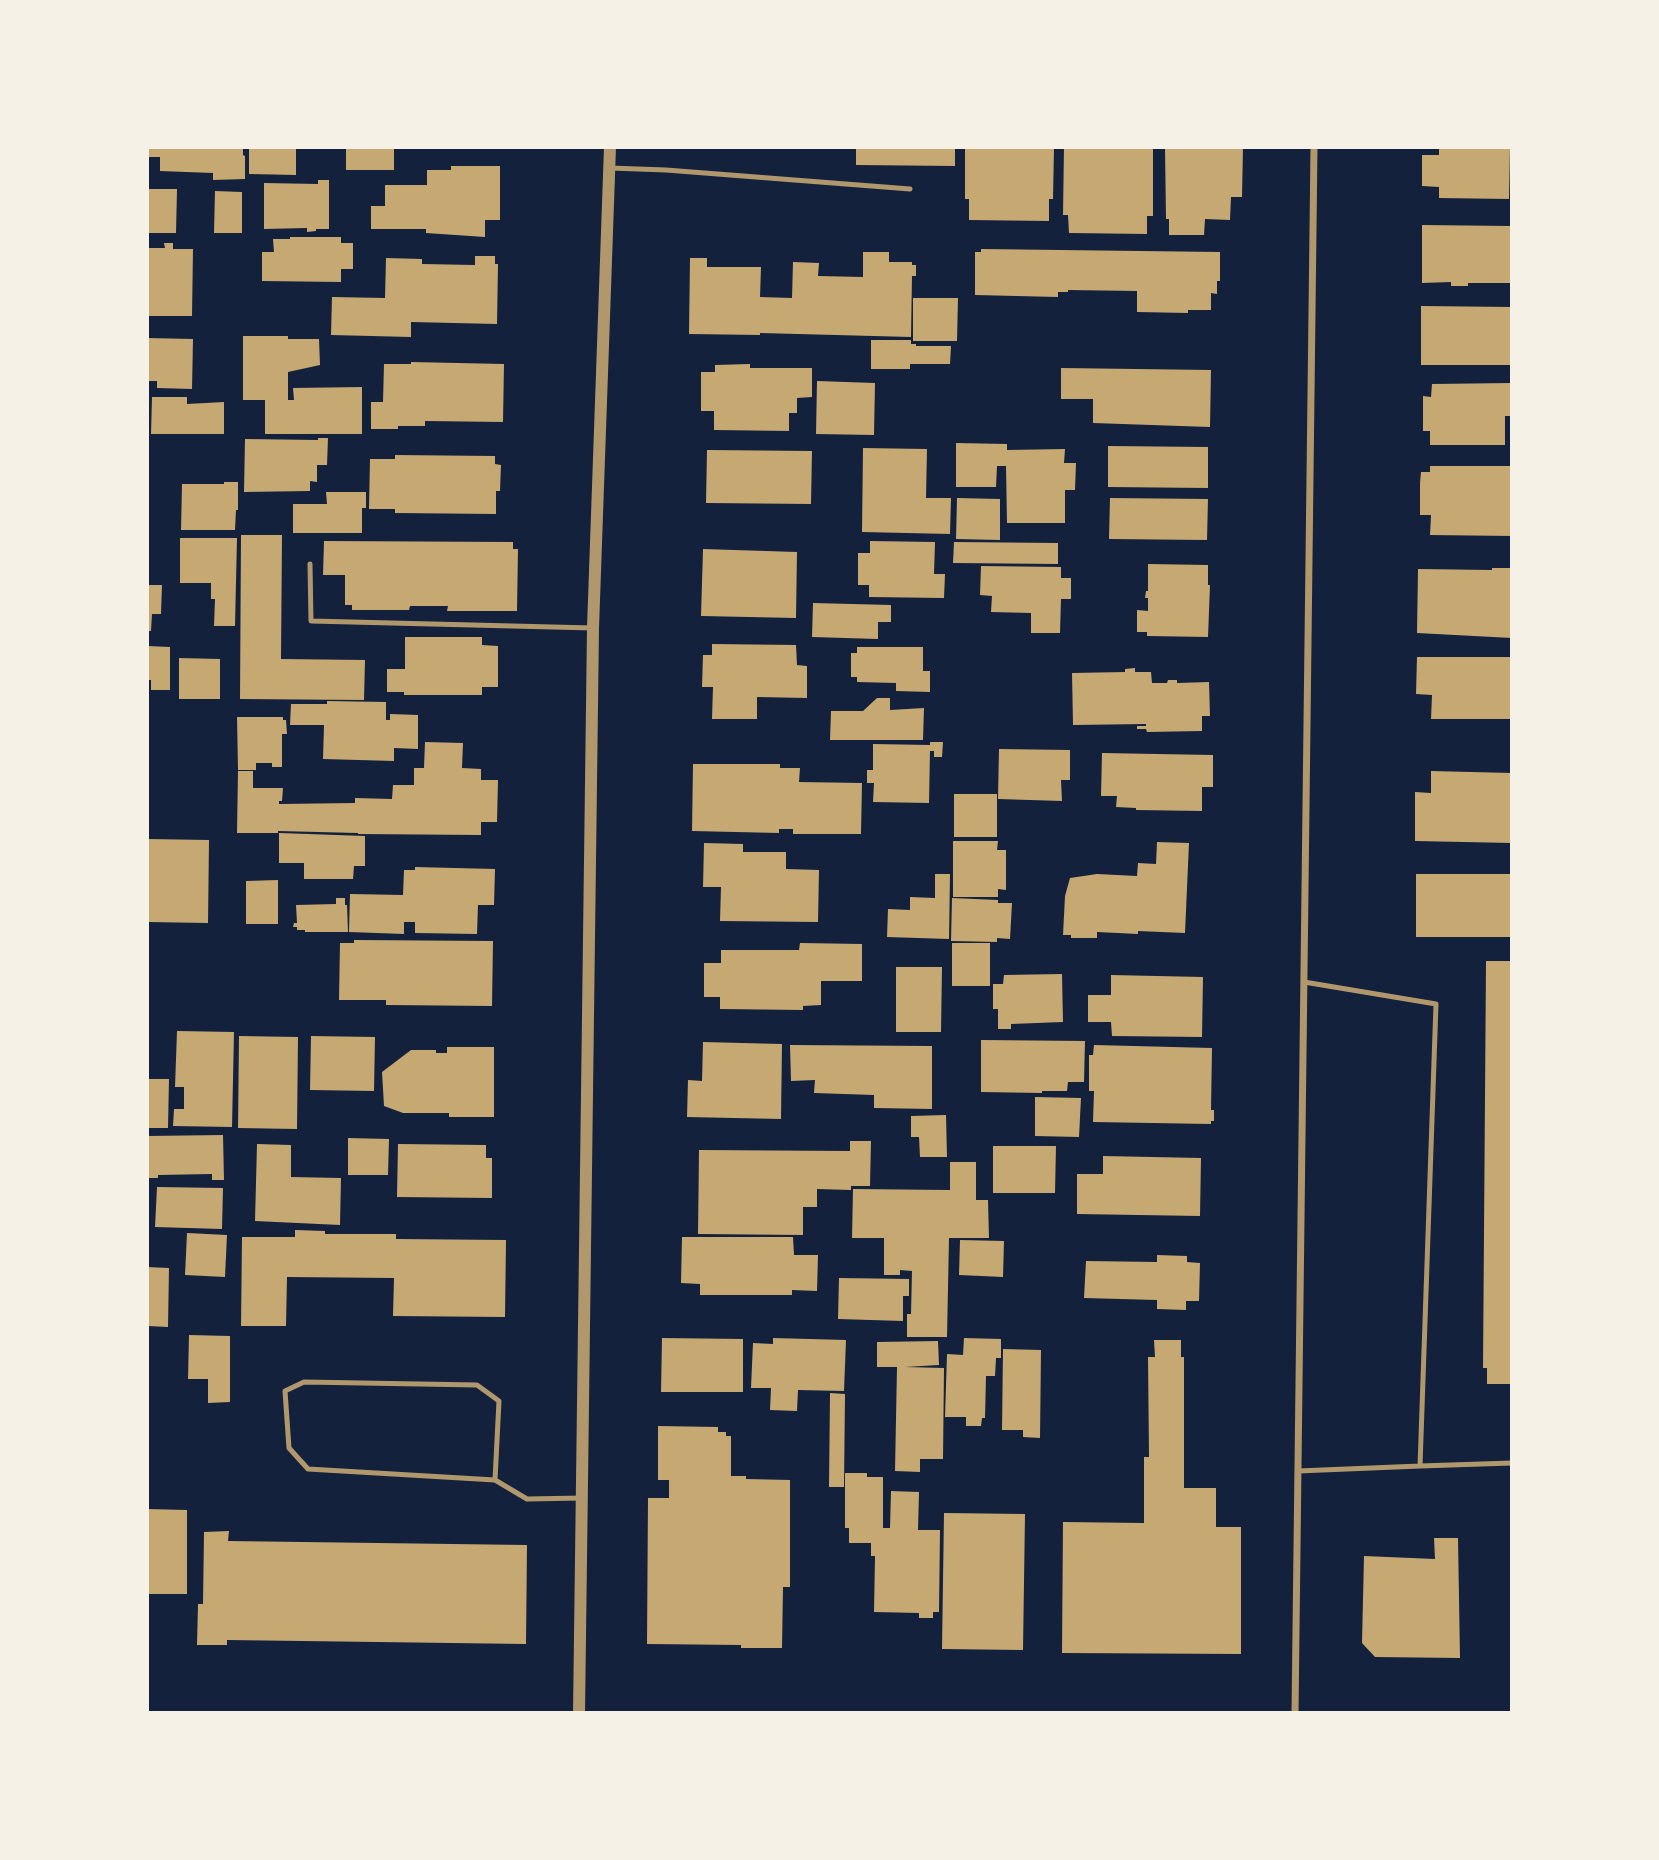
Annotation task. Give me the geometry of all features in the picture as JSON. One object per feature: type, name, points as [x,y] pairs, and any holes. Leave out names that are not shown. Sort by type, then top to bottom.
[{"type":"street","points":[[579,1713],[593,628],[610,147]]},
{"type":"street","points":[[1295,1713],[1314,147]]},
{"type":"lane","points":[[610,168],[910,189]]},
{"type":"lane","points":[[310,564],[312,621],[593,628]]},
{"type":"lane","points":[[1304,982],[1436,1004],[1420,1466]]},
{"type":"lane","points":[[495,1480],[499,1401],[477,1385],[304,1382],[285,1391],[289,1448],[308,1469],[495,1480],[527,1499],[582,1498]]},
{"type":"lane","points":[[1298,1471],[1512,1463]]},
{"type":"building","points":[[147,147],[243,147],[245,179],[213,180],[213,173],[160,171],[160,157],[147,157]]},
{"type":"building","points":[[249,147],[296,147],[296,175],[249,174]]},
{"type":"building","points":[[346,147],[394,147],[394,170],[346,170]]},
{"type":"building","points":[[856,147],[955,147],[955,166],[856,165]]},
{"type":"building","points":[[965,147],[1054,147],[1053,199],[1049,199],[1049,221],[969,220],[969,199],[965,199]]},
{"type":"building","points":[[1064,147],[1153,147],[1153,216],[1147,216],[1147,234],[1069,233],[1068,215],[1063,215]]},
{"type":"building","points":[[1165,147],[1243,147],[1242,197],[1231,197],[1230,220],[1205,219],[1204,235],[1169,235],[1169,219],[1166,219]]},
{"type":"building","points":[[1439,147],[1510,147],[1509,199],[1439,198],[1439,187],[1422,186],[1422,155],[1439,155]]},
{"type":"building","points":[[451,166],[500,166],[500,220],[485,220],[485,237],[426,233],[426,229],[371,229],[371,206],[385,206],[385,185],[427,185],[427,170],[451,170]]},
{"type":"building","points":[[318,180],[329,180],[329,229],[307,232],[307,228],[264,229],[264,183],[318,184]]},
{"type":"building","points":[[149,189],[177,189],[176,233],[149,233]]},
{"type":"building","points":[[215,191],[242,192],[242,233],[214,233]]},
{"type":"building","points":[[1422,225],[1512,226],[1512,283],[1468,283],[1468,286],[1451,286],[1451,282],[1422,283]]},
{"type":"building","points":[[341,237],[341,243],[353,243],[353,269],[341,269],[341,282],[262,281],[262,252],[274,252],[273,239]]},
{"type":"building","points":[[164,243],[173,243],[173,249],[193,249],[192,316],[147,316],[147,248],[165,248]]},
{"type":"building","points":[[981,249],[1220,252],[1220,281],[1217,281],[1217,294],[1211,293],[1211,310],[1188,310],[1188,313],[1137,312],[1137,291],[1068,290],[1058,292],[1058,297],[975,295],[975,252],[981,252]]},
{"type":"building","points":[[863,252],[889,252],[889,262],[912,262],[912,265],[916,265],[916,276],[912,276],[911,337],[689,334],[690,258],[707,258],[707,267],[761,267],[760,297],[792,298],[793,262],[819,263],[818,276],[863,277]]},
{"type":"building","points":[[475,256],[495,256],[495,264],[498,264],[497,324],[411,322],[411,337],[331,335],[332,297],[385,298],[386,258],[422,259],[422,264],[475,265]]},
{"type":"building","points":[[913,298],[958,298],[957,341],[913,341]]},
{"type":"building","points":[[1421,306],[1512,307],[1512,365],[1421,365]]},
{"type":"building","points":[[243,336],[319,339],[320,365],[288,372],[288,400],[294,400],[293,388],[362,387],[362,434],[265,434],[265,400],[243,400]]},
{"type":"building","points":[[147,338],[193,339],[192,389],[157,388],[157,381],[147,381]]},
{"type":"building","points":[[871,340],[911,340],[911,344],[916,346],[951,346],[950,364],[910,364],[910,369],[871,369]]},
{"type":"building","points":[[384,364],[504,364],[503,422],[425,421],[425,426],[371,429],[371,402],[383,402]]},
{"type":"building","points":[[750,364],[750,368],[812,368],[812,397],[797,398],[797,413],[789,413],[789,431],[714,430],[714,411],[701,411],[701,372],[715,372],[715,365]]},
{"type":"building","points":[[1061,368],[1211,370],[1210,427],[1093,423],[1093,399],[1061,399]]},
{"type":"building","points":[[817,381],[875,383],[874,435],[816,434]]},
{"type":"building","points":[[1512,383],[1512,416],[1505,416],[1505,445],[1430,445],[1430,431],[1423,431],[1423,396],[1431,397],[1432,384]]},
{"type":"building","points":[[152,397],[187,397],[187,404],[224,402],[224,434],[151,434]]},
{"type":"building","points":[[328,438],[327,465],[317,465],[317,482],[310,481],[310,491],[244,492],[245,439]]},
{"type":"building","points":[[956,443],[1007,444],[1007,450],[1065,449],[1064,463],[1076,463],[1075,490],[1065,490],[1065,523],[1007,523],[1006,466],[997,466],[996,487],[956,487]]},
{"type":"building","points":[[1108,446],[1208,447],[1208,488],[1108,487]]},
{"type":"building","points":[[863,448],[927,449],[926,498],[951,498],[950,534],[862,532]]},
{"type":"building","points":[[707,450],[812,451],[811,504],[706,503]]},
{"type":"building","points":[[395,455],[495,456],[495,464],[501,465],[500,491],[496,491],[496,514],[395,513],[395,509],[369,509],[370,459],[395,459]]},
{"type":"building","points":[[1430,466],[1512,466],[1512,536],[1430,535],[1431,515],[1420,515],[1420,483],[1421,472],[1430,472]]},
{"type":"building","points":[[238,482],[235,530],[181,530],[182,484]]},
{"type":"building","points":[[326,492],[366,492],[366,508],[362,508],[362,533],[293,533],[293,504],[327,504]]},
{"type":"building","points":[[957,498],[1000,499],[1000,540],[956,539]]},
{"type":"building","points":[[1110,498],[1208,499],[1207,540],[1109,539]]},
{"type":"building","points":[[241,535],[282,535],[281,659],[365,660],[364,700],[240,699]]},
{"type":"building","points":[[180,538],[237,538],[235,626],[214,626],[215,599],[211,599],[211,583],[180,583]]},
{"type":"building","points":[[324,541],[513,542],[513,549],[518,549],[517,611],[447,611],[448,606],[410,606],[409,610],[352,610],[352,605],[345,605],[345,575],[323,575]]},
{"type":"building","points":[[870,541],[935,542],[934,574],[945,574],[944,598],[869,597],[869,585],[858,585],[858,553],[870,553]]},
{"type":"building","points":[[954,542],[1058,543],[1058,564],[953,563]]},
{"type":"building","points":[[703,549],[797,552],[796,618],[701,616]]},
{"type":"building","points":[[1148,564],[1208,565],[1208,637],[1147,636],[1147,632],[1137,632],[1137,610],[1148,611],[1148,598],[1145,598],[1148,591]]},
{"type":"building","points":[[981,566],[1061,567],[1061,578],[1071,578],[1071,599],[1061,599],[1060,633],[1031,633],[1031,613],[991,612],[992,596],[980,595]]},
{"type":"building","points":[[1511,568],[1512,638],[1417,633],[1418,569]]},
{"type":"building","points":[[147,585],[162,585],[161,614],[152,614],[151,631],[147,631]]},
{"type":"building","points":[[813,603],[891,605],[891,622],[878,622],[878,639],[812,637]]},
{"type":"building","points":[[405,637],[482,637],[482,645],[498,646],[498,687],[482,687],[482,695],[404,695],[404,692],[387,692],[387,669],[405,669]]},
{"type":"building","points":[[712,644],[796,645],[797,665],[807,666],[807,698],[757,697],[757,719],[712,719],[713,687],[702,687],[703,655],[712,655]]},
{"type":"building","points":[[147,646],[170,647],[170,690],[151,690],[151,680],[147,680]]},
{"type":"building","points":[[857,647],[923,647],[923,671],[930,671],[930,692],[896,691],[896,683],[857,682],[857,677],[851,677],[851,653],[857,653]]},
{"type":"building","points":[[1417,657],[1512,657],[1512,719],[1431,719],[1432,695],[1416,694]]},
{"type":"building","points":[[179,658],[220,659],[220,699],[179,699]]},
{"type":"building","points":[[1135,668],[1135,672],[1151,672],[1152,683],[1167,683],[1168,680],[1177,680],[1177,683],[1209,682],[1210,716],[1202,716],[1202,731],[1147,732],[1146,729],[1137,729],[1137,726],[1146,724],[1073,725],[1072,673],[1125,672],[1125,669]]},
{"type":"building","points":[[877,698],[890,698],[890,710],[924,708],[923,740],[830,740],[831,711],[863,711]]},
{"type":"building","points":[[327,701],[386,702],[386,720],[390,720],[390,714],[418,715],[418,749],[394,748],[394,761],[323,759],[324,725],[290,725],[291,704],[327,704]]},
{"type":"building","points":[[237,717],[283,717],[283,720],[286,720],[287,734],[282,734],[282,767],[272,767],[272,763],[256,763],[256,770],[238,770]]},
{"type":"building","points":[[425,742],[463,743],[462,768],[481,769],[481,780],[498,780],[497,822],[481,822],[481,835],[278,831],[237,833],[238,771],[253,771],[253,788],[283,788],[282,801],[279,801],[279,804],[355,803],[355,798],[392,799],[393,785],[414,785],[414,768],[424,768]]},
{"type":"building","points":[[930,742],[943,742],[942,757],[934,757],[934,751],[930,751],[929,803],[873,802],[874,783],[867,783],[867,770],[873,770],[873,744],[930,745]]},
{"type":"building","points":[[999,749],[1070,750],[1070,780],[1061,780],[1062,801],[998,799]]},
{"type":"building","points":[[1102,753],[1213,755],[1213,787],[1202,787],[1202,811],[1116,807],[1117,796],[1101,796]]},
{"type":"building","points":[[693,764],[780,764],[780,768],[800,768],[799,782],[862,783],[861,834],[793,834],[793,829],[779,829],[779,833],[692,831]]},
{"type":"building","points":[[1431,771],[1512,773],[1512,843],[1415,841],[1415,792],[1431,793]]},
{"type":"building","points":[[954,794],[997,794],[997,837],[954,837]]},
{"type":"building","points":[[279,833],[365,836],[365,866],[354,866],[353,879],[304,879],[304,863],[279,863]]},
{"type":"building","points":[[147,839],[209,840],[208,923],[147,922]]},
{"type":"building","points":[[953,841],[998,841],[997,850],[1006,850],[1006,890],[998,889],[998,897],[953,897]]},
{"type":"building","points":[[1157,842],[1189,843],[1185,933],[1097,932],[1097,938],[1071,938],[1071,935],[1063,935],[1065,896],[1070,878],[1097,874],[1137,876],[1138,863],[1156,864]]},
{"type":"building","points":[[704,843],[743,844],[743,852],[786,852],[786,869],[819,870],[818,922],[720,921],[721,887],[703,887]]},
{"type":"building","points":[[415,867],[495,869],[494,905],[478,905],[477,934],[415,933],[415,922],[404,922],[404,934],[349,932],[350,894],[403,895],[404,870],[415,870]]},
{"type":"building","points":[[935,874],[950,874],[949,939],[887,937],[888,909],[910,910],[910,897],[935,898]]},
{"type":"building","points":[[1416,874],[1512,874],[1512,937],[1416,937]]},
{"type":"building","points":[[278,880],[278,924],[246,924],[246,881]]},
{"type":"building","points":[[336,898],[345,898],[348,932],[305,932],[293,927],[294,923],[297,923],[296,905],[336,904]]},
{"type":"building","points":[[952,898],[1012,903],[1010,939],[997,938],[997,942],[951,941]]},
{"type":"building","points":[[354,940],[493,941],[492,1006],[386,1005],[386,1000],[339,1000],[340,943],[354,943]]},
{"type":"building","points":[[800,943],[862,944],[862,981],[821,981],[821,1005],[803,1006],[803,1010],[720,1009],[720,997],[704,997],[704,963],[721,963],[721,950],[799,950]]},
{"type":"building","points":[[952,943],[990,943],[990,986],[952,986]]},
{"type":"building","points":[[1486,961],[1512,961],[1512,1384],[1487,1384],[1487,1368],[1483,1368]]},
{"type":"building","points":[[896,967],[942,967],[941,1032],[896,1032]]},
{"type":"building","points":[[1062,974],[1063,1022],[1011,1024],[1011,1029],[998,1029],[998,1009],[993,1009],[993,984],[1003,984],[1004,975]]},
{"type":"building","points":[[1111,975],[1203,977],[1202,1037],[1112,1036],[1111,1022],[1088,1022],[1088,995],[1111,995]]},
{"type":"building","points":[[177,1031],[234,1032],[232,1127],[173,1126],[174,1109],[184,1109],[184,1087],[175,1087]]},
{"type":"building","points":[[239,1036],[298,1037],[297,1129],[238,1128]]},
{"type":"building","points":[[311,1036],[375,1037],[374,1091],[310,1090]]},
{"type":"building","points":[[981,1040],[1085,1041],[1084,1082],[1068,1082],[1067,1091],[981,1092]]},
{"type":"building","points":[[703,1042],[782,1044],[781,1119],[687,1117],[688,1080],[702,1081]]},
{"type":"building","points":[[790,1045],[932,1046],[932,1109],[874,1108],[874,1095],[814,1093],[815,1080],[791,1081]]},
{"type":"building","points":[[1094,1045],[1212,1048],[1211,1110],[1214,1110],[1214,1121],[1211,1121],[1211,1124],[1093,1122],[1094,1091],[1089,1091],[1089,1055],[1093,1055]]},
{"type":"building","points":[[447,1047],[494,1047],[494,1117],[403,1113],[384,1106],[382,1072],[411,1050],[447,1053]]},
{"type":"building","points":[[147,1079],[169,1079],[168,1128],[147,1128]]},
{"type":"building","points":[[1035,1097],[1081,1098],[1079,1137],[1035,1136]]},
{"type":"building","points":[[946,1115],[947,1157],[920,1157],[919,1137],[911,1137],[911,1116]]},
{"type":"building","points":[[223,1135],[224,1180],[212,1180],[212,1174],[158,1175],[158,1178],[149,1178],[147,1136]]},
{"type":"building","points":[[348,1138],[389,1139],[388,1175],[348,1175]]},
{"type":"building","points":[[850,1141],[871,1141],[870,1186],[851,1186],[851,1190],[817,1189],[817,1207],[803,1207],[803,1235],[698,1234],[699,1150],[850,1151]]},
{"type":"building","points":[[257,1144],[291,1145],[291,1177],[341,1178],[340,1225],[255,1221]]},
{"type":"building","points":[[398,1144],[486,1145],[486,1158],[492,1158],[492,1198],[397,1197]]},
{"type":"building","points":[[993,1146],[1056,1146],[1055,1193],[993,1193]]},
{"type":"building","points":[[1103,1156],[1201,1158],[1200,1216],[1077,1214],[1077,1174],[1103,1174]]},
{"type":"building","points":[[950,1162],[976,1162],[976,1200],[988,1200],[989,1238],[949,1238],[947,1337],[907,1337],[907,1314],[911,1314],[912,1271],[900,1270],[900,1275],[884,1275],[884,1238],[852,1238],[853,1189],[950,1190]]},
{"type":"building","points":[[157,1187],[223,1188],[222,1229],[155,1227]]},
{"type":"building","points":[[295,1230],[325,1231],[325,1234],[396,1234],[396,1239],[506,1240],[505,1317],[393,1316],[394,1278],[287,1277],[286,1326],[241,1326],[242,1237],[295,1237]]},
{"type":"building","points":[[187,1233],[227,1235],[225,1277],[185,1275]]},
{"type":"building","points":[[682,1237],[793,1237],[794,1255],[818,1255],[817,1291],[792,1290],[792,1295],[700,1295],[700,1284],[681,1283]]},
{"type":"building","points":[[960,1240],[1004,1241],[1003,1277],[959,1275]]},
{"type":"building","points":[[1157,1255],[1187,1256],[1187,1262],[1200,1263],[1199,1301],[1186,1301],[1186,1310],[1157,1309],[1157,1300],[1084,1298],[1086,1261],[1157,1262]]},
{"type":"building","points":[[147,1267],[169,1268],[168,1327],[147,1326]]},
{"type":"building","points":[[839,1278],[909,1279],[909,1296],[903,1296],[903,1321],[838,1319]]},
{"type":"building","points":[[189,1335],[230,1336],[230,1402],[208,1403],[208,1379],[188,1379]]},
{"type":"building","points":[[662,1338],[743,1339],[743,1392],[661,1392]]},
{"type":"building","points":[[773,1338],[846,1340],[844,1391],[798,1390],[797,1411],[770,1410],[771,1388],[751,1388],[753,1343],[773,1344]]},
{"type":"building","points":[[964,1338],[1001,1339],[1001,1358],[996,1358],[995,1376],[986,1376],[985,1418],[982,1418],[981,1426],[966,1426],[966,1417],[945,1417],[947,1354],[963,1355]]},
{"type":"building","points":[[1154,1340],[1181,1340],[1181,1357],[1184,1357],[1184,1488],[1216,1488],[1216,1527],[1241,1527],[1241,1654],[1062,1653],[1063,1522],[1144,1523],[1144,1457],[1149,1457],[1148,1357],[1155,1357]]},
{"type":"building","points":[[938,1341],[939,1365],[905,1367],[944,1368],[943,1459],[920,1459],[920,1472],[895,1471],[897,1367],[877,1367],[877,1342]]},
{"type":"building","points":[[1003,1349],[1041,1350],[1040,1438],[1023,1437],[1023,1430],[1002,1430]]},
{"type":"building","points":[[830,1393],[845,1394],[844,1487],[829,1487]]},
{"type":"building","points":[[658,1426],[718,1427],[718,1432],[726,1432],[726,1436],[731,1436],[731,1476],[790,1480],[790,1587],[783,1587],[782,1648],[647,1644],[648,1498],[669,1498],[669,1480],[658,1480]]},
{"type":"building","points":[[845,1473],[867,1473],[867,1477],[883,1477],[883,1528],[890,1528],[891,1491],[919,1492],[918,1530],[940,1530],[939,1612],[933,1612],[933,1618],[919,1618],[919,1613],[874,1612],[875,1556],[871,1556],[871,1543],[849,1543],[849,1528],[845,1528]]},
{"type":"building","points":[[147,1509],[187,1510],[187,1594],[147,1594]]},
{"type":"building","points":[[944,1513],[1025,1514],[1023,1650],[942,1649]]},
{"type":"building","points":[[229,1531],[228,1541],[527,1545],[526,1644],[227,1640],[227,1645],[197,1645],[198,1604],[203,1604],[204,1532]]},
{"type":"building","points":[[1434,1538],[1458,1538],[1460,1658],[1375,1657],[1362,1643],[1364,1556],[1435,1559]]}]
